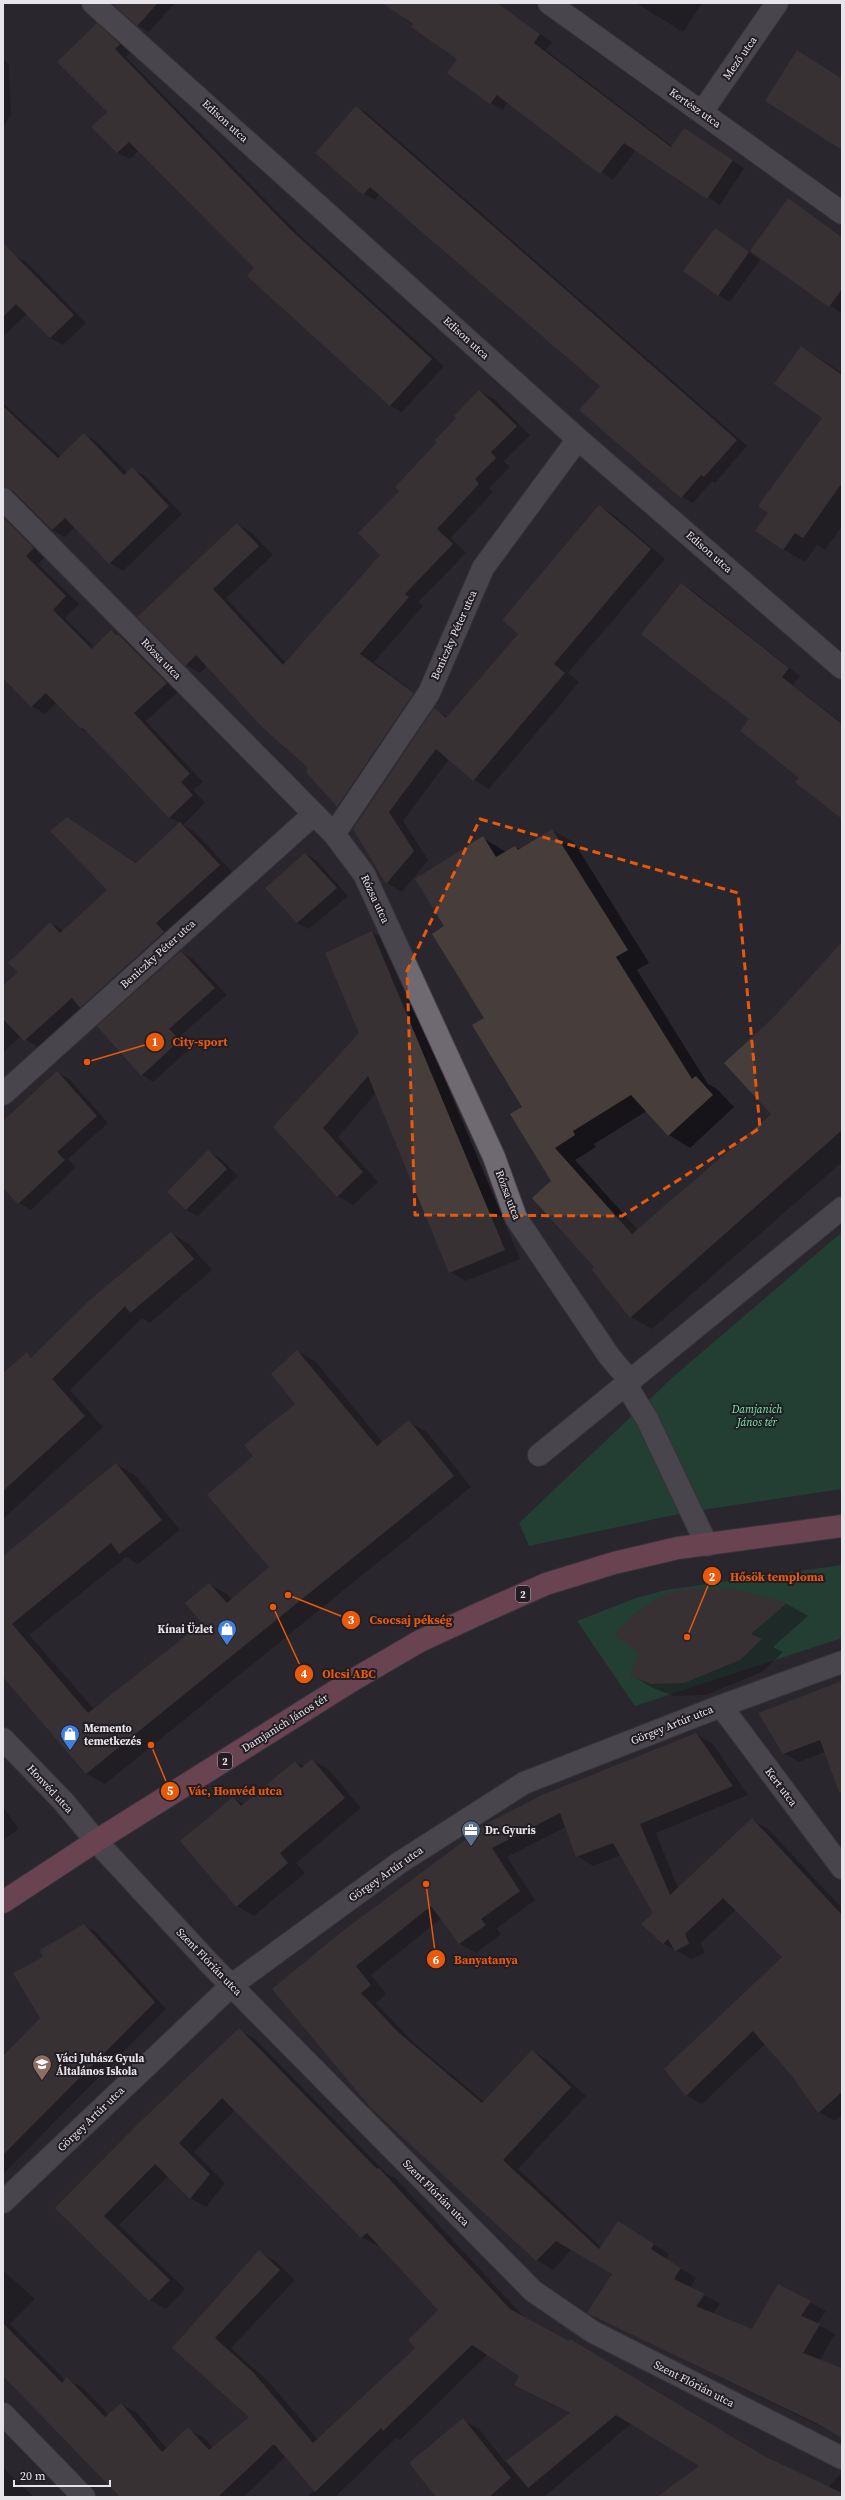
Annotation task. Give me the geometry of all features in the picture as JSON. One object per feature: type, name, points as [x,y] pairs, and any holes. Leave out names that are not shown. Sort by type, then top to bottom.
[{"type":"main road","name":"Damjanich János tér","points":[[96,1841],[353,1680],[420,1641],[546,1584],[614,1562],[678,1548],[842,1526]]},
{"type":"main road","name":"2","points":[[3,1902],[96,1841]]},
{"type":"street","name":"Edison utca","points":[[93,3],[578,439],[842,668]]},
{"type":"street","name":"Kertész utca","points":[[549,3],[842,213]]},
{"type":"street","name":"Mező utca","points":[[702,112],[777,3]]},
{"type":"street","name":"Beniczky Péter utca","points":[[334,834],[429,693],[483,568],[578,439]]},
{"type":"street","name":"Rózsa utca","points":[[3,499],[313,815],[334,834],[364,874],[494,1157],[516,1218],[629,1384]]},
{"type":"street","name":"Beniczky Péter utca","points":[[3,1094],[313,815]]},
{"type":"street","points":[[539,1455],[629,1384],[842,1208]]},
{"type":"street","points":[[629,1384],[707,1545]]},
{"type":"street","name":"Görgey Artúr utca","points":[[3,2202],[232,1985],[399,1863],[524,1783],[721,1706],[842,1662]]},
{"type":"street","name":"Kert utca","points":[[721,1706],[842,1868]]},
{"type":"street","name":"Honvéd utca","points":[[3,1739],[63,1801],[96,1841]]},
{"type":"street","name":"Szent Flórián utca","points":[[96,1841],[232,1985],[533,2291],[593,2332],[842,2458]]},
{"type":"street","points":[[3,2414],[84,2497]]},
{"type":"highlighted area","points":[[480,819],[738,893],[760,1128],[622,1216],[415,1215],[407,971]]},
{"type":"green space","name":"Damjanich János tér","points":[[842,1232],[842,1489],[688,1512],[529,1546],[519,1523],[673,1377]]},
{"type":"green space","points":[[842,1565],[842,1638],[635,1706],[577,1621],[636,1598],[666,1590]]},
{"type":"building","points":[[116,3],[158,3],[137,26],[114,5]]},
{"type":"building","points":[[382,3],[497,3],[540,34],[534,43],[671,147],[684,128],[733,160],[707,199],[624,143],[600,174],[497,95],[490,104],[447,73],[457,59],[411,27],[413,24]]},
{"type":"building","points":[[97,23],[120,44],[115,49],[290,229],[432,359],[390,406],[247,276],[254,268],[129,142],[117,153],[91,127],[107,112],[57,62]]},
{"type":"building","points":[[797,50],[842,79],[842,150],[765,101]]},
{"type":"building","points":[[356,106],[737,440],[704,477],[701,475],[681,498],[579,410],[600,386],[370,187],[363,195],[315,153]]},
{"type":"building","points":[[788,198],[842,237],[842,289],[829,307],[750,251]]},
{"type":"building","points":[[715,228],[749,252],[718,296],[683,271]]},
{"type":"building","points":[[3,243],[74,315],[50,338],[16,304],[3,317]]},
{"type":"building","points":[[801,346],[842,375],[842,483],[803,538],[795,533],[783,550],[755,531],[768,513],[758,506],[822,418],[774,384]]},
{"type":"building","points":[[479,390],[517,426],[491,452],[496,458],[475,479],[479,484],[437,529],[453,544],[405,594],[409,597],[360,654],[414,693],[337,807],[306,772],[308,768],[262,727],[196,655],[185,666],[137,617],[237,523],[259,546],[213,589],[283,665],[380,555],[358,533],[399,491],[395,487],[437,442],[435,440],[456,418],[454,416]]},
{"type":"building","points":[[3,406],[58,458],[84,433],[124,475],[132,467],[169,506],[109,564],[65,518],[52,530],[12,490],[3,487]]},
{"type":"building","points":[[599,505],[651,549],[554,664],[565,673],[473,781],[436,749],[389,812],[414,851],[386,884],[353,829],[434,708],[446,718],[518,634],[502,620]]},
{"type":"building","points":[[3,517],[34,548],[26,556],[66,596],[53,610],[92,649],[111,630],[116,635],[118,634],[167,683],[134,713],[190,774],[181,782],[193,795],[169,818],[83,728],[81,729],[46,693],[31,707],[3,678]]},
{"type":"building","points":[[681,583],[789,668],[782,677],[842,724],[842,819],[795,782],[799,778],[740,731],[749,719],[641,634]]},
{"type":"building","points":[[67,817],[136,863],[180,822],[220,865],[156,923],[164,932],[80,1008],[72,998],[24,1041],[3,1019],[3,986],[18,972],[8,963],[50,922],[60,933],[107,890],[50,831]]},
{"type":"building","points":[[552,829],[628,950],[616,957],[692,1079],[696,1076],[713,1095],[668,1136],[631,1095],[573,1131],[575,1135],[555,1148],[632,1234],[771,1114],[724,1063],[774,1017],[842,942],[842,1130],[630,1318],[592,1270],[594,1267],[532,1198],[551,1181],[510,1114],[522,1107],[472,1025],[484,1018],[432,934],[444,926],[415,879],[483,836],[496,857],[515,846],[518,850]]},
{"type":"building","points":[[305,853],[337,888],[297,923],[265,888]]},
{"type":"building","points":[[372,931],[505,1250],[449,1273],[368,1076],[323,1128],[363,1172],[337,1197],[273,1127],[359,1033],[325,953]]},
{"type":"building","points":[[181,951],[215,988],[169,1029],[180,1040],[141,1076],[97,1026]]},
{"type":"building","points":[[57,1071],[97,1116],[57,1152],[65,1160],[18,1204],[3,1188],[3,1121]]},
{"type":"building","points":[[208,1150],[227,1169],[186,1210],[167,1192]]},
{"type":"building","points":[[171,1232],[194,1259],[130,1313],[125,1306],[52,1379],[85,1416],[3,1491],[3,1373],[27,1352],[31,1358],[92,1298]]},
{"type":"building","points":[[297,1350],[377,1446],[409,1420],[454,1476],[86,1774],[3,1677],[3,1556],[116,1463],[162,1520],[119,1554],[111,1543],[12,1624],[88,1713],[202,1623],[185,1603],[209,1583],[227,1603],[269,1567],[207,1495],[253,1456],[244,1445],[295,1404],[271,1374]]},
{"type":"building","points":[[681,1589],[736,1589],[787,1603],[751,1634],[762,1639],[740,1660],[684,1683],[651,1684],[630,1676],[639,1653],[615,1635],[632,1616],[657,1598]]},
{"type":"building","points":[[842,1681],[842,1792],[839,1792],[820,1740],[783,1754],[758,1713]]},
{"type":"building","points":[[696,1733],[733,1786],[640,1824],[670,1895],[752,1818],[842,1915],[842,2092],[818,2113],[792,2076],[753,2031],[686,2096],[664,2069],[782,1957],[723,1898],[685,1934],[689,1944],[675,1951],[668,1939],[663,1944],[641,1924],[653,1913],[613,1843],[576,1857],[560,1813],[492,1848],[520,1891],[481,1919],[486,1925],[459,1944],[431,1906],[356,1966],[371,1985],[361,1993],[398,2032],[482,2103],[532,2050],[571,2087],[503,2160],[599,2249],[618,2221],[654,2244],[651,2249],[681,2268],[674,2279],[705,2294],[696,2306],[752,2329],[778,2284],[811,2301],[801,2316],[820,2324],[803,2353],[842,2368],[842,2438],[816,2423],[587,2313],[612,2274],[556,2241],[536,2261],[371,2108],[272,1989],[340,1933],[468,1838],[466,1835],[470,1832],[542,1795]]},
{"type":"building","points":[[312,1759],[345,1798],[280,1853],[288,1863],[236,1907],[180,1841],[233,1797],[241,1806],[295,1761],[301,1768]]},
{"type":"building","name":"Váci Juhász Gyula Általános Iskola","points":[[84,1924],[155,2002],[3,2155],[3,2056],[40,2018],[13,1973],[43,1957],[40,1950]]},
{"type":"building","points":[[239,2028],[377,2169],[379,2168],[510,2309],[569,2341],[570,2339],[764,2456],[842,2493],[842,2497],[657,2497],[699,2466],[616,2415],[528,2488],[506,2461],[570,2413],[514,2385],[519,2376],[472,2345],[383,2431],[381,2428],[315,2492],[274,2444],[218,2497],[120,2497],[3,2376],[3,2323],[62,2383],[67,2377],[105,2417],[121,2403],[162,2452],[188,2427],[209,2450],[249,2417],[172,2348],[259,2250],[280,2270],[215,2338],[253,2372],[313,2443],[415,2348],[408,2340],[438,2310],[367,2233],[361,2238],[222,2098],[179,2143],[210,2174],[190,2199],[155,2164],[104,2216],[170,2280],[149,2301],[55,2208],[139,2123]]},
{"type":"building","points":[[463,2418],[511,2478],[489,2497],[436,2497],[409,2463]]},
{"type":"place","name":"City-sport","points":[[87,1062]]},
{"type":"place","name":"Csocsaj pékség","points":[[288,1595]]},
{"type":"place","name":"Olcsi ABC","points":[[273,1607]]},
{"type":"place","name":"Hősök temploma","points":[[687,1637]]},
{"type":"place","name":"Kínai Üzlet","points":[[227,1646]]},
{"type":"place","name":"Vác, Honvéd utca","points":[[151,1745]]},
{"type":"place","name":"Memento temetkezés","points":[[70,1751]]},
{"type":"place","name":"Dr. Gyuris","points":[[471,1847]]},
{"type":"place","name":"Banyatanya","points":[[426,1884]]},
{"type":"place","name":"Váci Juhász Gyula Általános Iskola","points":[[42,2081]]}]
